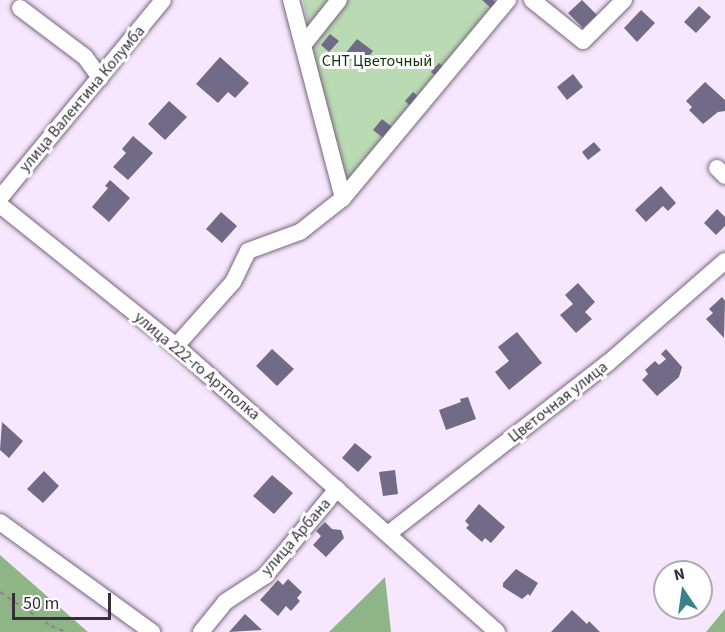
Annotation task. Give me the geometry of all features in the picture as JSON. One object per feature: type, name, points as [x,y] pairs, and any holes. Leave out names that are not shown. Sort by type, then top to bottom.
[{"type":"street","name":"улица Валентина Колумба","points":[[1,197],[163,0]]},
{"type":"street","points":[[291,0],[343,198]]},
{"type":"street","points":[[304,44],[339,0]]},
{"type":"street","points":[[176,346],[233,282],[248,251],[300,232],[343,198],[508,0]]},
{"type":"street","points":[[532,0],[583,41],[624,0]]},
{"type":"street","points":[[20,8],[84,57],[100,78]]},
{"type":"street","name":"улица 222-го Артполка","points":[[1,197],[176,346],[496,632]]},
{"type":"street","name":"Цветочная улица","points":[[388,534],[608,363],[724,263]]},
{"type":"street","name":"улица Арбана","points":[[201,632],[225,602],[265,576],[337,489]]},
{"type":"street","points":[[0,522],[152,632]]},
{"type":"path","points":[[0,592],[51,626],[66,632]]},
{"type":"green space","name":"СНТ Цветочный","points":[[303,0],[508,0],[343,198]]},
{"type":"green space","points":[[0,555],[88,632],[0,632]]},
{"type":"green space","points":[[385,577],[391,632],[329,632]]},
{"type":"green space","points":[[725,609],[725,632],[706,632]]},
{"type":"building","points":[[482,0],[493,0],[497,3],[492,9]]},
{"type":"building","points":[[582,0],[597,15],[583,28],[568,13]]},
{"type":"building","points":[[699,6],[711,17],[696,33],[684,22]]},
{"type":"building","points":[[641,10],[655,23],[637,42],[624,28]]},
{"type":"building","points":[[330,34],[339,41],[329,52],[321,45]]},
{"type":"building","points":[[357,39],[373,51],[360,68],[344,55]]},
{"type":"building","points":[[220,57],[249,83],[235,98],[228,92],[218,103],[196,84]]},
{"type":"building","points":[[439,63],[446,69],[438,78],[431,72]]},
{"type":"building","points":[[573,74],[583,87],[567,100],[557,87]]},
{"type":"building","points":[[705,82],[725,100],[725,111],[718,112],[703,124],[689,110],[692,107],[686,101]]},
{"type":"building","points":[[413,92],[421,99],[413,108],[405,101]]},
{"type":"building","points":[[169,101],[187,117],[165,140],[148,124]]},
{"type":"building","points":[[382,119],[392,127],[383,138],[373,130]]},
{"type":"building","points":[[133,136],[153,153],[128,180],[113,167],[126,153],[122,149]]},
{"type":"building","points":[[594,142],[601,150],[588,160],[582,152]]},
{"type":"building","points":[[110,180],[130,198],[109,222],[92,207],[108,188],[105,186]]},
{"type":"building","points":[[661,186],[676,203],[668,211],[663,206],[646,222],[635,210]]},
{"type":"building","points":[[717,209],[725,217],[725,226],[716,235],[704,223]]},
{"type":"building","points":[[221,212],[237,226],[222,243],[206,229]]},
{"type":"building","points":[[578,283],[595,302],[585,312],[592,319],[576,333],[560,315],[573,304],[565,295]]},
{"type":"building","points":[[722,297],[725,301],[724,338],[706,319],[713,313],[709,309]]},
{"type":"building","points":[[517,332],[542,363],[509,390],[495,372],[509,361],[498,347]]},
{"type":"building","points":[[272,349],[294,369],[277,386],[256,366]]},
{"type":"building","points":[[666,349],[682,367],[679,377],[657,396],[642,380],[648,374],[645,370],[655,361],[659,365],[666,359],[661,354]]},
{"type":"building","points":[[468,397],[476,419],[446,430],[439,410]]},
{"type":"building","points":[[2,422],[23,441],[9,458],[0,450]]},
{"type":"building","points":[[355,443],[372,457],[358,472],[342,458]]},
{"type":"building","points":[[395,470],[398,494],[383,496],[379,472]]},
{"type":"building","points":[[44,471],[59,486],[43,503],[27,489]]},
{"type":"building","points":[[272,475],[293,493],[274,514],[253,496]]},
{"type":"building","points":[[479,504],[505,527],[491,543],[485,538],[482,542],[466,528],[469,525],[465,521]]},
{"type":"building","points":[[325,522],[332,529],[341,530],[344,538],[326,557],[313,545],[321,536],[316,531]]},
{"type":"building","points":[[516,569],[538,583],[530,596],[528,594],[522,599],[503,587],[503,583]]},
{"type":"building","points":[[288,579],[302,592],[297,598],[300,601],[291,611],[286,606],[278,616],[260,600],[278,580],[283,585]]},
{"type":"building","points":[[572,610],[587,624],[589,621],[600,632],[551,632]]},
{"type":"building","points":[[245,614],[262,630],[229,632]]}]
